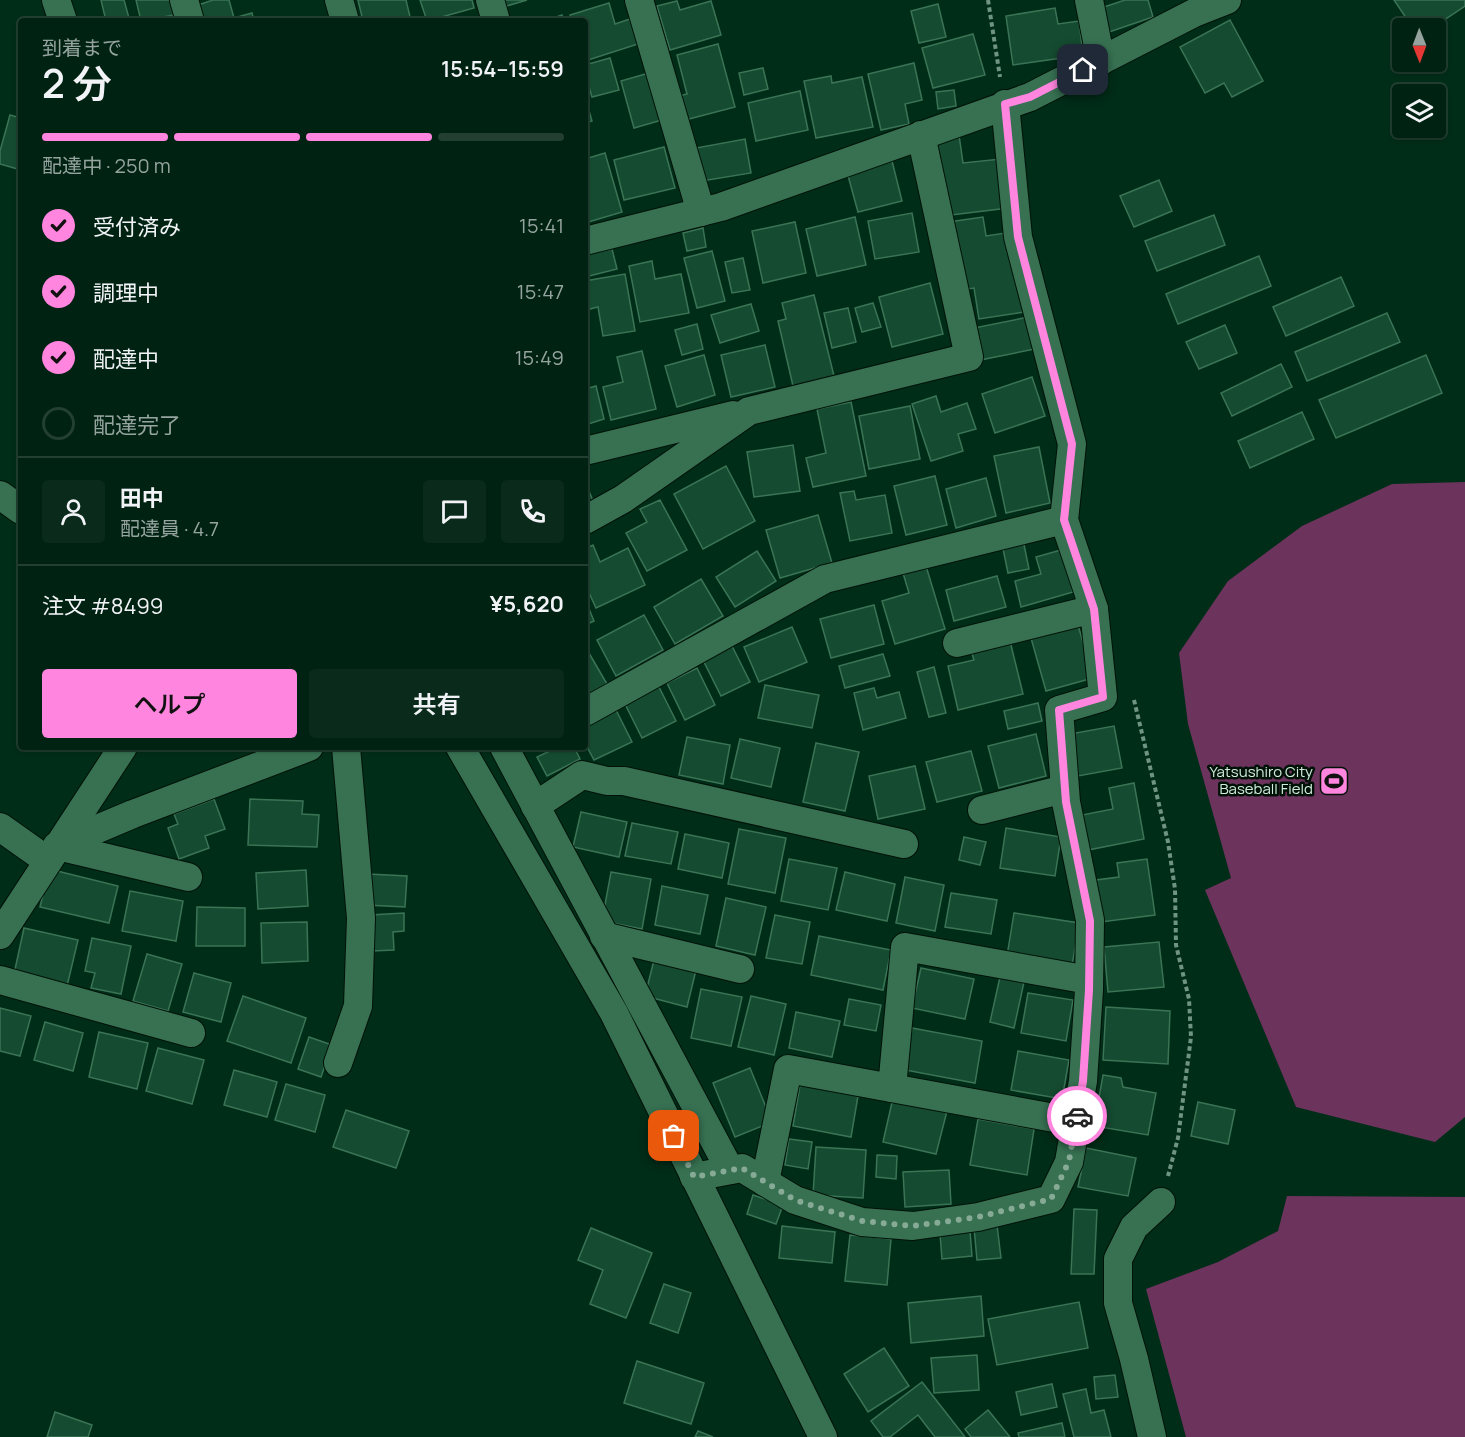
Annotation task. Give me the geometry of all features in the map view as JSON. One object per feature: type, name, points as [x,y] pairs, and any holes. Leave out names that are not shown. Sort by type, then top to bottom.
[{"type":"street","points":[[56,0],[62,18]]},
{"type":"street","points":[[184,0],[189,18]]},
{"type":"street","points":[[339,0],[344,18]]},
{"type":"street","points":[[490,0],[495,18]]},
{"type":"street","points":[[639,0],[701,212]]},
{"type":"street","points":[[1089,0],[1101,61]]},
{"type":"street","points":[[588,241],[721,207],[1030,97],[1194,13],[1227,0]]},
{"type":"street","points":[[694,1177],[742,1168],[795,1200],[862,1221],[913,1226],[978,1217],[1051,1199],[1069,1161],[1083,1081],[1090,921],[1064,789],[1059,710],[1103,697],[1094,609],[1064,520],[1072,444],[1018,237],[1005,104]]},
{"type":"street","points":[[588,450],[969,357],[921,135]]},
{"type":"street","points":[[588,518],[623,499],[749,411]]},
{"type":"street","points":[[0,495],[18,508]]},
{"type":"street","points":[[588,710],[825,579],[1064,520]]},
{"type":"street","points":[[957,643],[1094,609]]},
{"type":"street","points":[[0,935],[121,750]]},
{"type":"street","points":[[52,854],[133,814],[301,750]]},
{"type":"street","points":[[338,1062],[358,1006],[361,918],[346,750]]},
{"type":"street","points":[[462,750],[614,1013],[813,1431]]},
{"type":"street","points":[[511,750],[535,806],[730,1170]]},
{"type":"street","points":[[535,806],[582,775],[607,781],[624,781],[904,844]]},
{"type":"street","points":[[982,810],[1064,789]]},
{"type":"street","points":[[0,827],[52,854],[188,877]]},
{"type":"street","points":[[604,936],[740,969]]},
{"type":"street","points":[[892,1088],[905,947],[1089,980]]},
{"type":"street","points":[[0,980],[191,1033]]},
{"type":"street","points":[[765,1182],[789,1069],[1076,1122]]},
{"type":"street","points":[[1152,1437],[1118,1303],[1118,1259],[1134,1227],[1161,1202]]},
{"type":"path","points":[[988,0],[1005,104]]},
{"type":"shaded area","name":"Yatsushiro City Baseball Field","points":[[1465,482],[1465,1117],[1435,1142],[1296,1107],[1205,890],[1231,878],[1188,724],[1179,653],[1228,581],[1302,526],[1392,484]]},
{"type":"shaded area","points":[[1287,1196],[1465,1197],[1465,1437],[1186,1437],[1146,1289],[1218,1262],[1278,1231]]},
{"type":"building","points":[[101,0],[124,0],[129,18],[105,18]]},
{"type":"building","points":[[136,0],[171,0],[174,15],[140,18]]},
{"type":"building","points":[[213,0],[229,0],[234,18],[198,18],[195,6]]},
{"type":"building","points":[[358,0],[406,0],[410,18],[362,18]]},
{"type":"building","points":[[420,0],[472,0],[474,8],[438,18],[426,18]]},
{"type":"building","points":[[497,0],[527,0],[500,8]]},
{"type":"building","points":[[1125,0],[1148,0],[1153,17],[1109,32],[1101,8]]},
{"type":"building","points":[[1394,0],[1465,0],[1465,6],[1446,19],[1406,18]]},
{"type":"building","points":[[677,1],[680,10],[711,1],[721,35],[670,50],[657,6]]},
{"type":"building","points":[[609,3],[615,24],[633,18],[641,43],[588,60],[588,18],[571,18],[570,15]]},
{"type":"building","points":[[938,4],[946,37],[919,43],[911,11]]},
{"type":"building","points":[[1055,8],[1058,24],[1079,21],[1083,55],[1013,65],[1006,16]]},
{"type":"building","points":[[252,13],[253,18],[234,18]]},
{"type":"building","points":[[1230,20],[1263,81],[1232,97],[1224,83],[1205,93],[1180,47]]},
{"type":"building","points":[[973,34],[985,75],[933,88],[922,48]]},
{"type":"building","points":[[718,44],[735,107],[685,120],[679,96],[687,94],[677,55]]},
{"type":"building","points":[[610,58],[619,90],[592,97],[588,83],[588,64]]},
{"type":"building","points":[[914,63],[922,100],[905,104],[909,124],[881,130],[868,74]]},
{"type":"building","points":[[763,68],[768,89],[744,95],[739,73]]},
{"type":"building","points":[[649,73],[662,120],[634,128],[621,81]]},
{"type":"building","points":[[831,76],[832,83],[862,77],[873,127],[816,138],[804,81]]},
{"type":"building","points":[[954,90],[956,106],[938,109],[936,92]]},
{"type":"building","points":[[800,91],[808,130],[756,141],[748,103]]},
{"type":"building","points":[[588,107],[592,121],[588,122]]},
{"type":"building","points":[[10,115],[18,117],[18,169],[0,164],[0,151]]},
{"type":"building","points":[[959,135],[963,163],[1001,159],[1008,208],[943,216],[933,138]]},
{"type":"building","points":[[745,139],[751,173],[702,181],[696,148]]},
{"type":"building","points":[[664,147],[675,188],[624,200],[614,160]]},
{"type":"building","points":[[605,153],[622,212],[588,222],[588,158]]},
{"type":"building","points":[[892,161],[902,201],[858,212],[847,172]]},
{"type":"building","points":[[1159,180],[1172,211],[1134,227],[1120,196]]},
{"type":"building","points":[[912,213],[919,252],[875,259],[868,221]]},
{"type":"building","points":[[1214,215],[1225,245],[1157,271],[1145,241]]},
{"type":"building","points":[[855,217],[866,265],[817,276],[806,229]]},
{"type":"building","points":[[983,217],[986,236],[1012,232],[1024,312],[979,319],[974,288],[960,290],[949,222]]},
{"type":"building","points":[[795,222],[806,273],[763,283],[752,231]]},
{"type":"building","points":[[703,228],[706,247],[687,251],[683,233]]},
{"type":"building","points":[[612,249],[617,269],[588,276],[588,254]]},
{"type":"building","points":[[712,251],[725,301],[697,308],[684,258]]},
{"type":"building","points":[[1259,256],[1271,286],[1178,324],[1166,294]]},
{"type":"building","points":[[743,258],[750,290],[732,293],[725,262]]},
{"type":"building","points":[[652,261],[655,279],[681,274],[689,313],[640,322],[629,266]]},
{"type":"building","points":[[625,274],[635,331],[603,336],[598,307],[588,310],[588,280]]},
{"type":"building","points":[[1341,277],[1354,306],[1286,336],[1273,307]]},
{"type":"building","points":[[930,283],[943,334],[892,347],[879,297]]},
{"type":"building","points":[[814,295],[834,376],[793,386],[778,321],[786,319],[782,303]]},
{"type":"building","points":[[873,303],[881,327],[862,332],[855,308]]},
{"type":"building","points":[[751,304],[759,331],[720,343],[711,315]]},
{"type":"building","points":[[848,308],[856,342],[832,348],[824,313]]},
{"type":"building","points":[[1387,313],[1400,342],[1307,381],[1295,352]]},
{"type":"building","points":[[1029,317],[1035,349],[980,360],[974,328]]},
{"type":"building","points":[[697,324],[703,349],[682,355],[675,330]]},
{"type":"building","points":[[1225,325],[1237,353],[1199,369],[1186,342]]},
{"type":"building","points":[[765,345],[775,387],[731,397],[721,355]]},
{"type":"building","points":[[642,351],[656,409],[611,420],[603,387],[623,382],[617,357]]},
{"type":"building","points":[[704,355],[715,395],[677,407],[665,366]]},
{"type":"building","points":[[1426,355],[1442,393],[1336,438],[1319,400]]},
{"type":"building","points":[[1281,364],[1292,387],[1232,416],[1221,393]]},
{"type":"building","points":[[1032,377],[1045,416],[995,433],[982,394]]},
{"type":"building","points":[[596,386],[604,419],[588,424],[588,388]]},
{"type":"building","points":[[936,396],[941,412],[967,403],[976,429],[958,434],[963,451],[931,461],[912,404]]},
{"type":"building","points":[[851,402],[866,476],[813,487],[806,458],[826,453],[817,409]]},
{"type":"building","points":[[910,406],[920,459],[869,469],[859,416]]},
{"type":"building","points":[[1302,412],[1314,439],[1250,468],[1238,441]]},
{"type":"building","points":[[793,445],[800,491],[754,497],[747,452]]},
{"type":"building","points":[[1039,447],[1050,503],[1006,513],[994,456]]},
{"type":"building","points":[[726,466],[755,521],[703,549],[674,494]]},
{"type":"building","points":[[935,476],[947,525],[906,535],[894,486]]},
{"type":"building","points":[[986,478],[996,516],[956,528],[946,489]]},
{"type":"building","points":[[588,489],[597,510],[588,514]]},
{"type":"building","points":[[854,491],[856,500],[885,495],[892,533],[850,541],[840,493]]},
{"type":"building","points":[[660,500],[687,550],[647,571],[626,533],[647,522],[640,509]]},
{"type":"building","points":[[818,515],[832,563],[780,578],[766,530]]},
{"type":"building","points":[[1022,535],[1029,569],[1008,573],[1001,539]]},
{"type":"building","points":[[593,545],[600,562],[628,548],[645,585],[596,608],[588,591],[588,548]]},
{"type":"building","points":[[1061,550],[1073,592],[1021,607],[1015,581],[1041,574],[1036,557]]},
{"type":"building","points":[[757,551],[776,581],[735,607],[716,577]]},
{"type":"building","points":[[926,566],[945,629],[895,644],[882,601],[909,593],[903,573]]},
{"type":"building","points":[[997,576],[1006,607],[954,621],[946,590]]},
{"type":"building","points":[[701,579],[723,616],[675,644],[654,607]]},
{"type":"building","points":[[874,605],[884,644],[831,658],[820,619]]},
{"type":"building","points":[[588,606],[594,621],[588,624]]},
{"type":"building","points":[[644,615],[663,650],[616,676],[597,640]]},
{"type":"building","points":[[1078,625],[1093,678],[1046,691],[1031,638]]},
{"type":"building","points":[[792,627],[807,662],[759,682],[744,647]]},
{"type":"building","points":[[1010,641],[1023,694],[958,710],[948,666],[974,660],[971,651]]},
{"type":"building","points":[[732,646],[750,682],[721,696],[703,660]]},
{"type":"building","points":[[588,651],[607,684],[588,694]]},
{"type":"building","points":[[883,654],[890,676],[845,688],[839,666]]},
{"type":"building","points":[[934,667],[946,713],[929,717],[917,672]]},
{"type":"building","points":[[697,668],[715,705],[685,720],[667,683]]},
{"type":"building","points":[[658,685],[676,721],[642,738],[624,702]]},
{"type":"building","points":[[765,685],[819,695],[812,728],[758,718]]},
{"type":"building","points":[[874,688],[877,698],[899,692],[906,718],[863,730],[854,693]]},
{"type":"building","points":[[1038,703],[1042,721],[1008,729],[1004,711]]},
{"type":"building","points":[[615,708],[632,742],[594,760],[588,749],[588,722]]},
{"type":"building","points":[[1114,726],[1122,768],[1078,776],[1070,734]]},
{"type":"building","points":[[1036,734],[1046,776],[999,788],[988,746]]},
{"type":"building","points":[[687,737],[730,745],[723,784],[679,775]]},
{"type":"building","points":[[740,739],[780,748],[771,787],[731,778]]},
{"type":"building","points":[[816,743],[859,752],[845,811],[803,802]]},
{"type":"building","points":[[552,750],[576,750],[580,759],[547,776],[537,757]]},
{"type":"building","points":[[971,751],[982,791],[937,802],[926,762]]},
{"type":"building","points":[[915,766],[925,809],[878,819],[869,776]]},
{"type":"building","points":[[1134,783],[1144,839],[1088,850],[1082,815],[1113,809],[1109,788]]},
{"type":"building","points":[[214,799],[225,829],[205,836],[209,848],[179,859],[168,828],[178,824],[174,814]]},
{"type":"building","points":[[250,799],[303,801],[302,814],[319,815],[317,847],[248,845]]},
{"type":"building","points":[[581,812],[627,822],[619,857],[573,847]]},
{"type":"building","points":[[632,823],[678,832],[671,864],[625,856]]},
{"type":"building","points":[[1006,828],[1061,837],[1055,876],[1000,868]]},
{"type":"building","points":[[739,829],[786,838],[775,893],[728,884]]},
{"type":"building","points":[[685,834],[729,843],[722,878],[678,869]]},
{"type":"building","points":[[964,837],[986,842],[980,865],[959,860]]},
{"type":"building","points":[[789,859],[837,868],[828,910],[781,901]]},
{"type":"building","points":[[1147,859],[1155,915],[1101,922],[1096,880],[1119,877],[1117,863]]},
{"type":"building","points":[[49,869],[118,886],[109,923],[40,907]]},
{"type":"building","points":[[306,870],[308,906],[258,909],[256,873]]},
{"type":"building","points":[[611,872],[651,879],[642,929],[602,921]]},
{"type":"building","points":[[845,872],[895,884],[887,921],[836,910]]},
{"type":"building","points":[[368,874],[407,876],[405,907],[366,905]]},
{"type":"building","points":[[905,877],[944,885],[935,931],[896,923]]},
{"type":"building","points":[[662,886],[708,895],[700,934],[655,925]]},
{"type":"building","points":[[130,891],[183,901],[176,941],[122,931]]},
{"type":"building","points":[[951,893],[997,900],[991,934],[945,927]]},
{"type":"building","points":[[726,898],[766,907],[755,955],[716,946]]},
{"type":"building","points":[[197,907],[245,908],[245,946],[196,946]]},
{"type":"building","points":[[404,913],[404,931],[393,932],[394,950],[372,951],[370,915]]},
{"type":"building","points":[[1014,913],[1079,923],[1072,966],[1007,956]]},
{"type":"building","points":[[775,915],[810,922],[802,964],[766,958]]},
{"type":"building","points":[[307,922],[308,961],[262,963],[261,923]]},
{"type":"building","points":[[24,928],[78,940],[67,986],[14,974]]},
{"type":"building","points":[[819,936],[891,950],[883,990],[811,975]]},
{"type":"building","points":[[92,938],[131,946],[121,994],[91,988],[95,973],[85,971]]},
{"type":"building","points":[[1159,942],[1164,987],[1108,992],[1104,947]]},
{"type":"building","points":[[147,954],[182,964],[168,1011],[133,1001]]},
{"type":"building","points":[[654,960],[696,970],[687,1007],[645,996]]},
{"type":"building","points":[[921,968],[974,979],[965,1019],[912,1008]]},
{"type":"building","points":[[194,973],[231,983],[221,1022],[183,1012]]},
{"type":"building","points":[[1000,977],[1024,982],[1014,1028],[990,1022]]},
{"type":"building","points":[[701,989],[742,997],[731,1046],[691,1038]]},
{"type":"building","points":[[1028,993],[1073,1000],[1066,1041],[1021,1033]]},
{"type":"building","points":[[243,996],[306,1018],[291,1063],[227,1041]]},
{"type":"building","points":[[751,996],[786,1004],[774,1055],[738,1047]]},
{"type":"building","points":[[849,999],[881,1005],[876,1031],[844,1025]]},
{"type":"building","points":[[1106,1007],[1170,1011],[1168,1064],[1103,1060]]},
{"type":"building","points":[[0,1008],[31,1016],[20,1056],[0,1051]]},
{"type":"building","points":[[796,1012],[840,1021],[832,1057],[789,1048]]},
{"type":"building","points":[[45,1022],[83,1033],[73,1071],[34,1060]]},
{"type":"building","points":[[912,1028],[982,1041],[975,1083],[905,1070]]},
{"type":"building","points":[[99,1032],[148,1043],[137,1089],[89,1077]]},
{"type":"building","points":[[309,1037],[332,1045],[321,1077],[298,1069]]},
{"type":"building","points":[[158,1048],[204,1060],[192,1104],[146,1091]]},
{"type":"building","points":[[1018,1051],[1069,1060],[1062,1099],[1011,1090]]},
{"type":"building","points":[[750,1068],[772,1122],[735,1137],[713,1083]]},
{"type":"building","points":[[234,1070],[277,1082],[267,1117],[224,1105]]},
{"type":"building","points":[[1103,1075],[1121,1078],[1123,1087],[1156,1093],[1148,1135],[1094,1126]]},
{"type":"building","points":[[286,1084],[325,1095],[315,1132],[275,1120]]},
{"type":"building","points":[[800,1085],[858,1096],[851,1137],[793,1126]]},
{"type":"building","points":[[893,1098],[947,1111],[936,1154],[883,1142]]},
{"type":"building","points":[[1198,1102],[1235,1110],[1228,1144],[1191,1136]]},
{"type":"building","points":[[346,1110],[409,1131],[396,1168],[333,1147]]},
{"type":"building","points":[[978,1119],[1034,1129],[1027,1175],[970,1165]]},
{"type":"building","points":[[789,1139],[812,1142],[808,1169],[785,1165]]},
{"type":"building","points":[[816,1147],[866,1150],[863,1198],[813,1195]]},
{"type":"building","points":[[1086,1148],[1136,1158],[1128,1196],[1078,1187]]},
{"type":"building","points":[[877,1155],[897,1156],[896,1179],[876,1177]]},
{"type":"building","points":[[949,1170],[951,1204],[905,1207],[903,1172]]},
{"type":"building","points":[[753,1195],[783,1205],[776,1224],[747,1214]]},
{"type":"building","points":[[1074,1209],[1097,1210],[1094,1274],[1071,1274]]},
{"type":"building","points":[[997,1225],[1001,1258],[977,1260],[974,1228]]},
{"type":"building","points":[[782,1226],[835,1232],[832,1263],[779,1258]]},
{"type":"building","points":[[591,1228],[652,1253],[626,1318],[590,1304],[603,1270],[578,1260]]},
{"type":"building","points":[[970,1231],[972,1256],[942,1259],[940,1234]]},
{"type":"building","points":[[850,1235],[891,1239],[887,1285],[845,1281]]},
{"type":"building","points":[[664,1284],[691,1293],[678,1333],[650,1323]]},
{"type":"building","points":[[981,1296],[984,1336],[911,1343],[908,1303]]},
{"type":"building","points":[[1079,1302],[1088,1348],[997,1365],[988,1319]]},
{"type":"building","points":[[884,1348],[909,1386],[868,1412],[844,1374]]},
{"type":"building","points":[[977,1355],[979,1390],[934,1393],[931,1358]]},
{"type":"building","points":[[637,1361],[704,1383],[691,1424],[624,1403]]},
{"type":"building","points":[[1115,1375],[1118,1397],[1096,1399],[1094,1377]]},
{"type":"building","points":[[922,1382],[965,1437],[935,1437],[918,1415],[890,1437],[883,1437],[871,1421]]},
{"type":"building","points":[[1052,1384],[1057,1407],[1021,1415],[1016,1392]]},
{"type":"building","points":[[1086,1389],[1091,1413],[1104,1410],[1111,1437],[1074,1437],[1063,1394]]},
{"type":"building","points":[[988,1410],[1010,1437],[971,1437],[965,1429]]},
{"type":"building","points":[[55,1412],[92,1425],[88,1437],[47,1437]]},
{"type":"building","points":[[1062,1423],[1065,1437],[1019,1437],[1018,1433]]},
{"type":"building","points":[[698,1431],[713,1437],[695,1437]]},
{"type":"way so far","points":[[674,1136],[694,1177],[742,1168],[795,1200],[862,1221],[913,1226],[978,1217],[1051,1199],[1069,1161],[1077,1116]]},
{"type":"place","name":"Yatsushiro City Baseball Field","points":[[1334,781]]},
{"type":"route","points":[[1077,1116],[1083,1081],[1089,990],[1090,921],[1066,802],[1059,710],[1103,697],[1094,609],[1064,520],[1072,444],[1018,237],[1005,104],[1030,97],[1083,70]]}]
